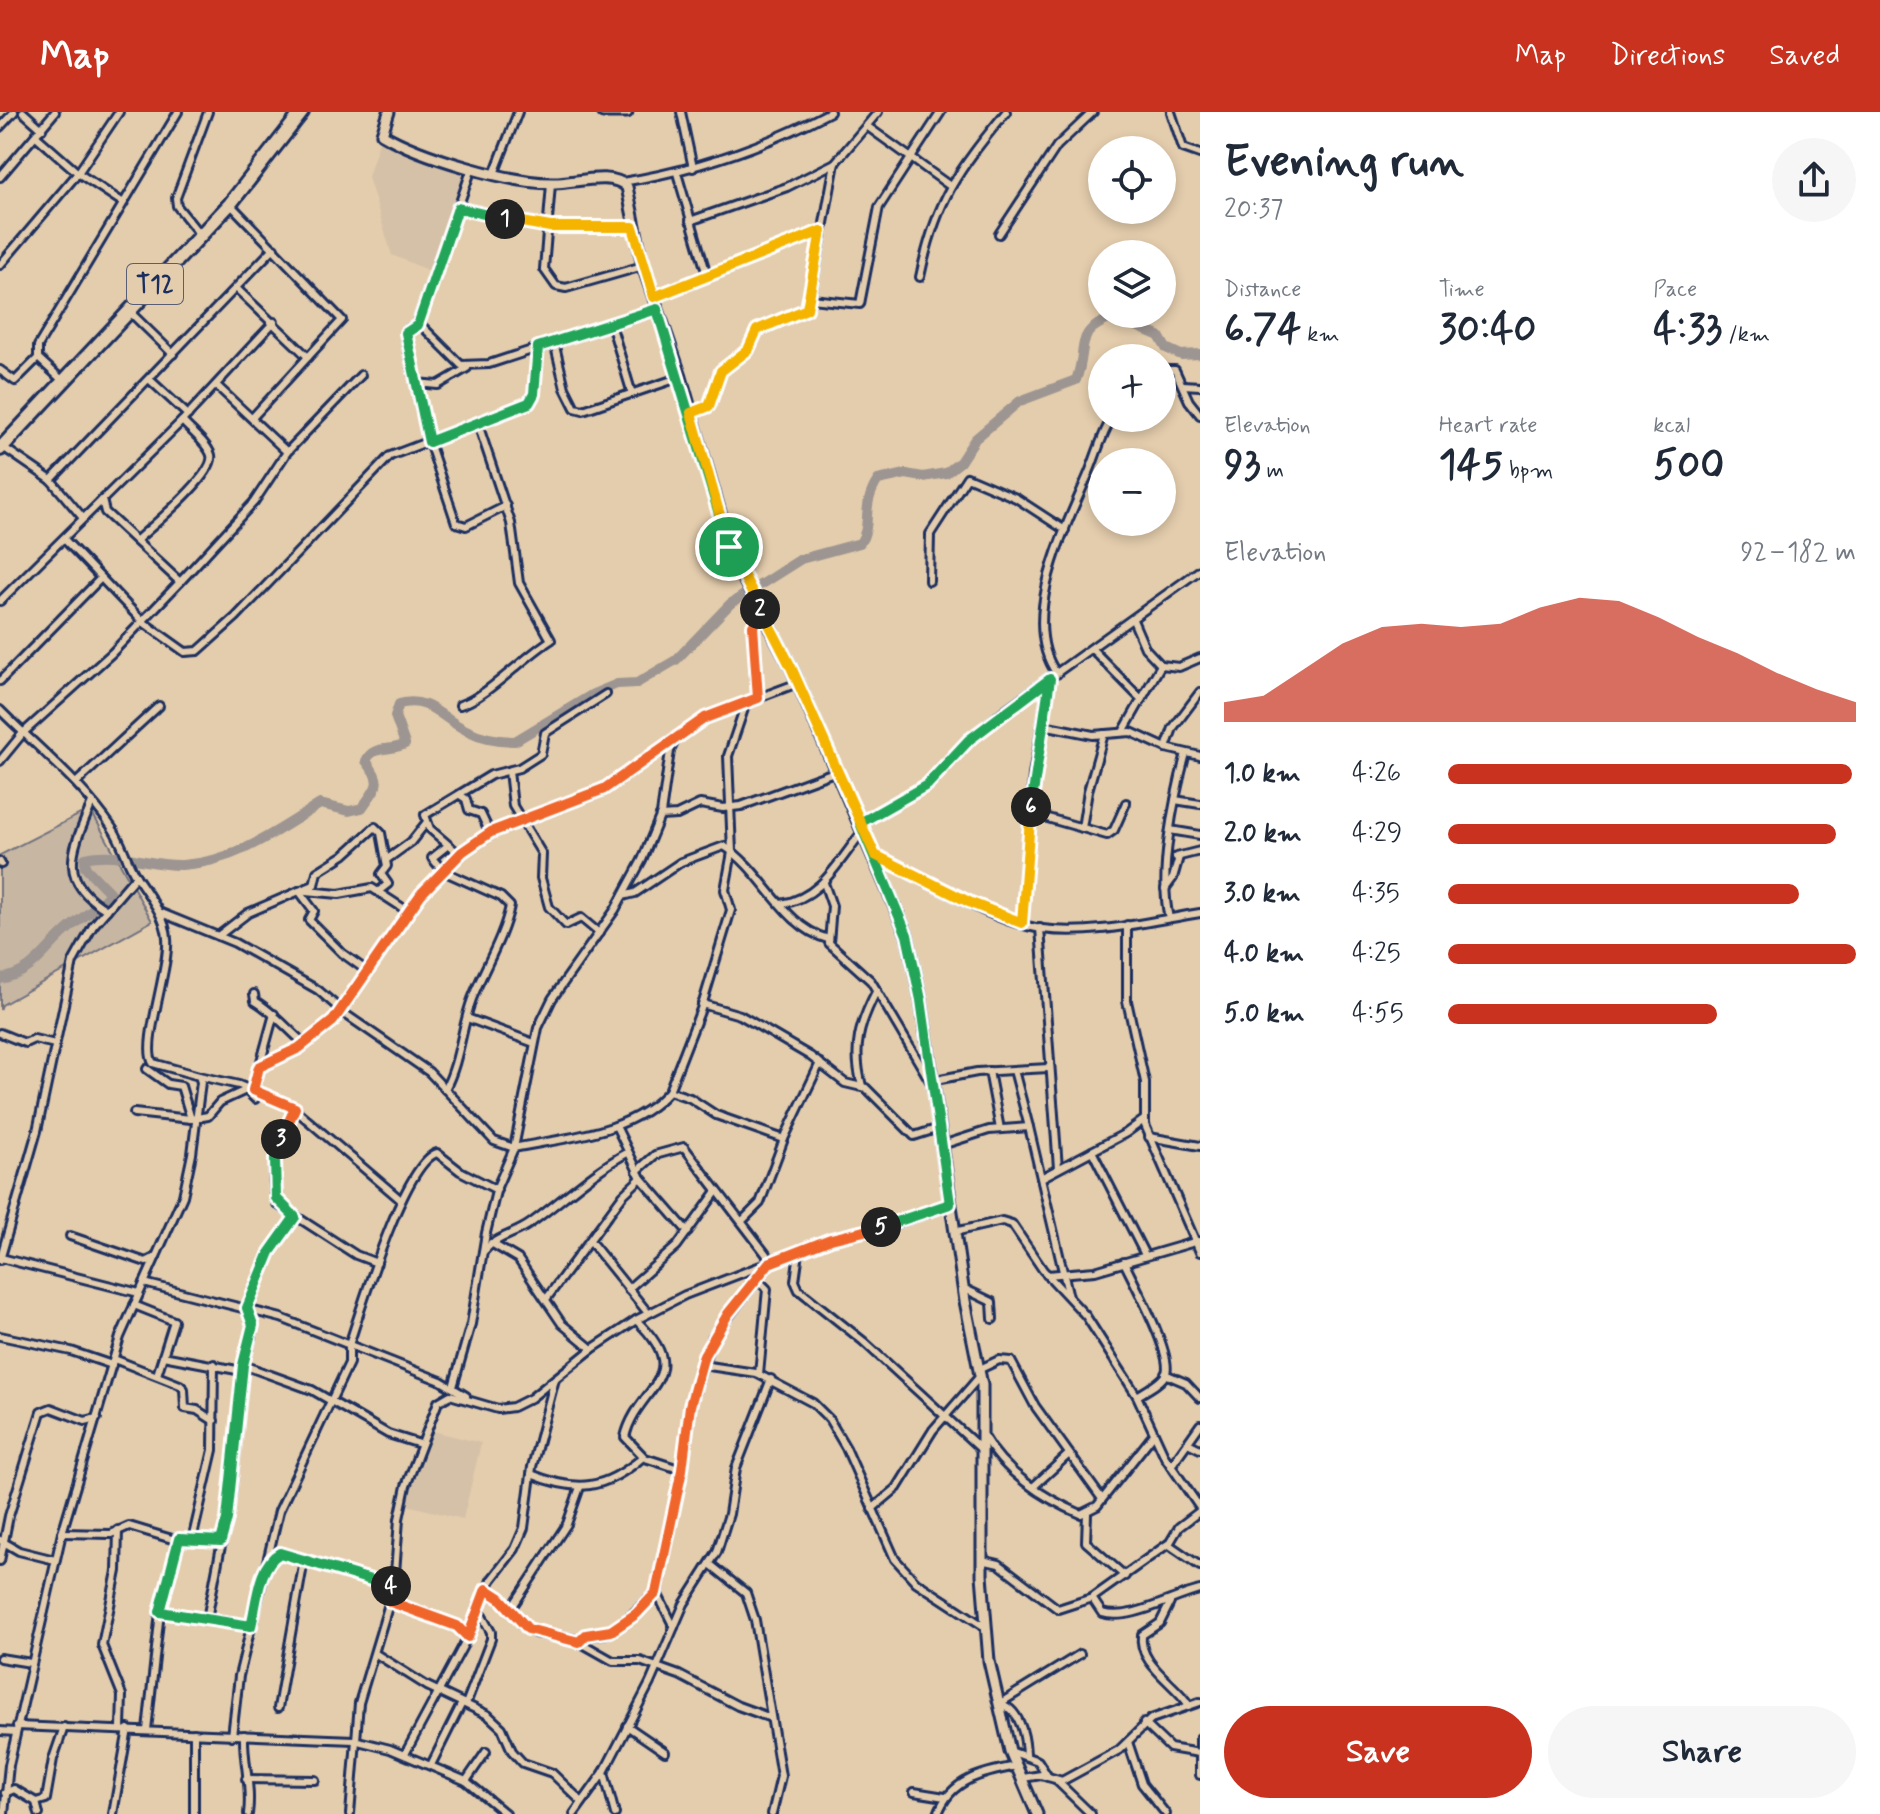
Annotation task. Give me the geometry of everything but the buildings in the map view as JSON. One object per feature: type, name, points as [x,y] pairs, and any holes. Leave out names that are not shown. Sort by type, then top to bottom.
[{"type":"highway","name":"T12","points":[[1,446],[230,204],[302,112]]},
{"type":"street","points":[[0,127],[14,112]]},
{"type":"street","points":[[23,112],[42,129]]},
{"type":"street","points":[[0,177],[55,112]]},
{"type":"street","points":[[0,265],[78,173],[119,112]]},
{"type":"street","points":[[0,370],[15,381],[38,358],[38,346],[178,112]]},
{"type":"street","points":[[201,236],[177,206],[176,198],[208,112]]},
{"type":"street","points":[[389,112],[381,129],[385,136],[472,168],[551,184],[622,182],[677,173],[785,135],[830,112]]},
{"type":"street","points":[[494,174],[518,112]]},
{"type":"street","points":[[603,112],[627,112]]},
{"type":"street","points":[[681,112],[693,168]]},
{"type":"street","points":[[690,221],[787,187],[835,163],[878,112]]},
{"type":"street","points":[[811,299],[860,304],[879,207],[941,112]]},
{"type":"street","points":[[920,277],[931,225],[950,186],[1006,112]]},
{"type":"street","points":[[999,234],[1057,146],[1093,112]]},
{"type":"street","points":[[1171,112],[1183,148],[1200,154]]},
{"type":"street","points":[[868,127],[950,186]]},
{"type":"street","points":[[36,136],[78,173],[122,202]]},
{"type":"street","points":[[691,413],[709,406],[721,371],[748,350],[757,330],[803,311],[811,299],[835,163]]},
{"type":"street","points":[[472,168],[418,325],[406,335],[429,442],[456,523],[466,526],[506,506]]},
{"type":"street","points":[[677,173],[707,275]]},
{"type":"street","points":[[622,182],[627,187],[643,266],[681,377],[729,547],[798,683],[907,935],[921,1000],[930,1081],[963,1288],[980,1372],[985,1627],[1010,1751],[1037,1814]]},
{"type":"street","points":[[551,184],[550,227],[544,269],[556,286],[566,288],[643,266]]},
{"type":"street","points":[[230,204],[342,320],[252,418]]},
{"type":"street","points":[[458,208],[550,227],[633,227]]},
{"type":"street","points":[[654,297],[821,231]]},
{"type":"street","points":[[51,480],[274,248]]},
{"type":"street","points":[[236,288],[308,357]]},
{"type":"street","points":[[416,383],[438,385],[467,367],[657,309]]},
{"type":"street","points":[[129,311],[173,354]]},
{"type":"street","points":[[0,601],[188,415],[274,322]]},
{"type":"street","points":[[611,324],[632,394]]},
{"type":"street","points":[[418,325],[458,363],[467,367]]},
{"type":"street","points":[[554,342],[565,388],[575,408],[583,410],[681,377]]},
{"type":"street","points":[[64,539],[143,622],[185,652],[198,651],[209,644],[295,557],[390,456],[529,403],[534,394],[538,347]]},
{"type":"street","points":[[38,358],[62,380]]},
{"type":"street","points":[[1176,372],[1189,401],[1200,415]]},
{"type":"street","points":[[0,761],[23,733],[143,622],[254,502],[287,452],[361,375]]},
{"type":"street","points":[[149,379],[188,415]]},
{"type":"street","points":[[216,385],[287,452]]},
{"type":"street","points":[[1183,385],[1200,386]]},
{"type":"street","points":[[137,540],[199,480],[210,463],[210,452],[182,421]]},
{"type":"street","points":[[460,705],[476,700],[501,675],[551,640],[519,583],[506,506],[478,424]]},
{"type":"street","points":[[1057,674],[1044,650],[1046,587],[1065,530],[1106,432]]},
{"type":"street","points":[[1,446],[51,480],[83,518]]},
{"type":"street","points":[[929,581],[930,534],[967,477],[1016,498],[1065,530]]},
{"type":"street","points":[[102,500],[105,512],[180,582]]},
{"type":"street","points":[[295,557],[306,555]]},
{"type":"street","points":[[781,904],[800,900],[824,883],[862,827],[927,785],[969,740],[1200,570]]},
{"type":"street","points":[[0,681],[100,579]]},
{"type":"street","points":[[758,698],[753,626],[762,613]]},
{"type":"street","points":[[1133,620],[1145,648],[1161,665],[1179,667],[1197,660],[1200,670]]},
{"type":"street","points":[[1092,649],[1140,698]]},
{"type":"street","points":[[1123,732],[1161,665]]},
{"type":"street","points":[[1022,923],[1030,813],[1050,679]]},
{"type":"street","points":[[259,1067],[305,1044],[343,1008],[409,912],[459,854],[490,833],[604,789],[705,718],[798,683]]},
{"type":"street","points":[[1166,748],[1173,728],[1200,692]]},
{"type":"street","points":[[459,854],[426,823],[425,815],[491,775],[509,771],[541,754],[545,733],[606,694]]},
{"type":"street","points":[[157,911],[218,936],[296,976],[419,1064],[485,1134],[501,1145],[514,1148],[616,1126],[661,1100],[669,1091],[702,1004],[731,910],[725,890],[732,852],[728,756],[746,703]]},
{"type":"street","points":[[77,782],[159,706]]},
{"type":"street","points":[[0,710],[77,782],[115,831],[157,911],[167,935],[167,955],[149,1038],[149,1058],[153,1063],[253,1090],[295,1108],[401,1200]]},
{"type":"street","points":[[1043,725],[1076,733],[1123,732],[1139,735],[1166,748],[1200,756]]},
{"type":"street","points":[[1082,828],[1088,791],[1104,734]]},
{"type":"street","points":[[453,1387],[471,1324],[481,1254],[497,1190],[514,1148],[534,1043],[552,999],[623,896],[660,816],[676,738]]},
{"type":"street","points":[[1169,918],[1165,889],[1170,830],[1186,753]]},
{"type":"street","points":[[509,771],[513,806],[541,850],[541,878],[549,907],[565,924],[581,918],[599,933]]},
{"type":"street","points":[[660,816],[677,815],[700,804],[729,807],[837,771]]},
{"type":"street","points":[[460,795],[466,799],[469,810],[481,814],[490,833]]},
{"type":"street","points":[[1175,800],[1200,804]]},
{"type":"street","points":[[92,803],[71,863],[80,889],[107,910]]},
{"type":"street","points":[[1030,813],[1110,834],[1126,803]]},
{"type":"street","points":[[386,860],[411,842],[426,823]]},
{"type":"street","points":[[218,936],[248,913],[314,885],[317,872],[344,855],[375,827],[381,833],[386,860],[381,874],[388,884],[379,891]]},
{"type":"street","points":[[1170,830],[1200,835]]},
{"type":"street","points":[[445,1089],[459,1054],[467,1018],[510,906],[501,897],[443,871],[432,858],[447,846]]},
{"type":"street","points":[[623,896],[635,893],[665,871],[709,850],[721,846],[732,852],[781,904],[813,932],[828,939],[877,990],[930,1081]]},
{"type":"street","points":[[1169,858],[1200,851]]},
{"type":"street","points":[[875,855],[971,903],[1040,928],[1127,925],[1200,913]]},
{"type":"street","points":[[1165,889],[1173,878],[1179,857]]},
{"type":"street","points":[[136,876],[78,947],[68,975],[37,1131],[0,1259],[139,1293]]},
{"type":"street","points":[[824,883],[832,906],[828,939]]},
{"type":"street","points":[[299,891],[339,894],[365,888],[379,891],[409,912]]},
{"type":"street","points":[[299,891],[314,911],[309,920],[316,930],[367,971]]},
{"type":"street","points":[[1127,925],[1127,1001],[1145,1082],[1145,1119],[1149,1137],[1197,1236],[1200,1252]]},
{"type":"street","points":[[1040,928],[1058,1168]]},
{"type":"street","points":[[862,1086],[855,1051],[863,1016],[877,990]]},
{"type":"street","points":[[254,994],[255,1001],[274,1014],[287,1031],[305,1044]]},
{"type":"street","points":[[702,1004],[740,1015],[820,1063],[845,1083],[862,1086],[914,1136],[939,1128]]},
{"type":"street","points":[[253,1090],[274,1014]]},
{"type":"street","points":[[467,1018],[534,1043]]},
{"type":"street","points":[[0,1033],[25,1043],[35,1039],[55,1044]]},
{"type":"street","points":[[742,1221],[760,1203],[784,1139],[820,1063]]},
{"type":"street","points":[[930,1081],[989,1071],[1049,1068]]},
{"type":"street","points":[[147,1069],[168,1084],[181,1086],[194,1118]]},
{"type":"street","points":[[1014,1070],[1043,1177],[1069,1297]]},
{"type":"street","points":[[989,1071],[1000,1129]]},
{"type":"street","points":[[144,1077],[153,1075]]},
{"type":"street","points":[[4,1814],[16,1729],[62,1533],[113,1362],[139,1293],[183,1196],[199,1076]]},
{"type":"street","points":[[134,1113],[194,1118],[208,1116],[220,1102],[246,1090],[255,1099]]},
{"type":"street","points":[[669,1091],[690,1098],[716,1115],[784,1139]]},
{"type":"street","points":[[295,1108],[278,1147],[273,1181],[277,1204],[377,1263]]},
{"type":"street","points":[[1043,1177],[1145,1119]]},
{"type":"street","points":[[616,1126],[641,1178],[688,1232]]},
{"type":"street","points":[[942,1145],[1000,1129],[1029,1127]]},
{"type":"street","points":[[1149,1137],[1200,1146]]},
{"type":"street","points":[[637,1171],[655,1155],[684,1147],[771,1263]]},
{"type":"street","points":[[1092,1151],[1145,1255]]},
{"type":"street","points":[[481,1254],[491,1243],[530,1224],[594,1174],[627,1153]]},
{"type":"street","points":[[232,1736],[237,1684],[279,1511],[351,1358],[349,1345],[401,1200],[434,1154],[497,1190]]},
{"type":"street","points":[[547,1298],[623,1195],[641,1178]]},
{"type":"street","points":[[628,1289],[688,1232],[717,1191]]},
{"type":"street","points":[[350,1814],[359,1703],[391,1602],[399,1519],[420,1444],[442,1398],[450,1395],[469,1398],[505,1409],[525,1402],[592,1349],[648,1313],[799,1252],[950,1204]]},
{"type":"street","points":[[207,1619],[231,1494],[243,1368],[253,1325],[247,1308],[270,1252],[295,1217]]},
{"type":"street","points":[[954,1232],[1009,1222],[1047,1275],[1083,1312],[1137,1396],[1171,1466],[1200,1509],[1179,1527],[1169,1544],[1092,1598],[1065,1608],[1051,1607],[999,1564],[982,1560]]},
{"type":"street","points":[[70,1236],[146,1262],[156,1257]]},
{"type":"street","points":[[1047,1275],[1095,1271],[1197,1236]]},
{"type":"street","points":[[590,1241],[648,1313]]},
{"type":"street","points":[[491,1243],[518,1259],[564,1326],[592,1349]]},
{"type":"street","points":[[799,1252],[795,1281],[799,1290],[863,1341],[983,1451]]},
{"type":"street","points":[[1124,1262],[1154,1323],[1165,1374]]},
{"type":"street","points":[[579,1642],[586,1635],[611,1631],[636,1614],[656,1593],[682,1470],[689,1414],[702,1365],[721,1324],[771,1263]]},
{"type":"street","points":[[757,1279],[767,1289],[759,1374]]},
{"type":"street","points":[[144,1283],[247,1308],[453,1387],[469,1398]]},
{"type":"street","points":[[963,1288],[992,1302],[993,1319]]},
{"type":"street","points":[[134,1305],[174,1320],[157,1375]]},
{"type":"street","points":[[636,1320],[659,1344],[663,1355],[652,1392],[626,1431],[627,1441],[643,1457],[682,1470]]},
{"type":"street","points":[[0,1336],[71,1351],[157,1375],[182,1387],[185,1408],[197,1410],[214,1421]]},
{"type":"street","points":[[163,1356],[243,1368],[312,1390],[388,1434],[420,1444]]},
{"type":"street","points":[[872,1509],[897,1488],[944,1416],[980,1372],[999,1360],[1011,1361],[1035,1406],[1102,1499]]},
{"type":"street","points":[[192,1540],[213,1450],[214,1364]]},
{"type":"street","points":[[702,1365],[759,1374],[813,1403],[829,1419],[846,1448],[895,1559],[907,1575],[985,1627]]},
{"type":"street","points":[[1137,1396],[1165,1374]]},
{"type":"street","points":[[1165,1374],[1186,1383],[1200,1398]]},
{"type":"street","points":[[405,1754],[468,1637],[486,1589],[515,1549],[524,1528],[531,1474],[555,1379]]},
{"type":"street","points":[[574,1814],[604,1772],[657,1667],[684,1604],[711,1565],[727,1524],[736,1468],[771,1379]]},
{"type":"street","points":[[0,1561],[9,1516],[41,1412],[51,1408],[85,1421],[97,1418]]},
{"type":"street","points":[[1171,1466],[1200,1425]]},
{"type":"street","points":[[1125,1576],[1086,1542],[1087,1514],[1154,1434]]},
{"type":"street","points":[[983,1435],[999,1459],[1033,1487],[1073,1511],[1087,1514]]},
{"type":"street","points":[[1188,1443],[1200,1449]]},
{"type":"street","points":[[1033,1487],[1069,1454]]},
{"type":"street","points":[[531,1474],[557,1484],[580,1487],[610,1479],[643,1457]]},
{"type":"street","points":[[511,1609],[575,1510],[580,1487]]},
{"type":"street","points":[[62,1533],[101,1535],[129,1526],[179,1539],[221,1541]]},
{"type":"street","points":[[113,1814],[125,1729],[122,1695],[102,1645],[117,1571],[118,1530]]},
{"type":"street","points":[[147,1730],[160,1612],[179,1539]]},
{"type":"street","points":[[3,1541],[15,1549],[55,1560]]},
{"type":"street","points":[[1169,1544],[1200,1566]]},
{"type":"street","points":[[265,1570],[270,1560],[280,1553],[394,1587]]},
{"type":"street","points":[[278,1708],[304,1560]]},
{"type":"street","points":[[711,1565],[736,1583],[749,1601],[760,1645],[781,1776],[772,1814]]},
{"type":"street","points":[[486,1589],[535,1633],[579,1642],[613,1661],[640,1661],[657,1667],[771,1718]]},
{"type":"street","points":[[1092,1598],[1102,1613],[1113,1615],[1170,1603],[1200,1590]]},
{"type":"street","points":[[656,1593],[674,1627]]},
{"type":"street","points":[[391,1602],[457,1626],[468,1637]]},
{"type":"street","points":[[1170,1603],[1160,1623],[1142,1635],[1141,1641],[1157,1671],[1188,1704]]},
{"type":"street","points":[[431,1765],[444,1746],[491,1639],[488,1624],[478,1609]]},
{"type":"street","points":[[160,1612],[251,1626]]},
{"type":"street","points":[[376,1654],[437,1691],[495,1720],[523,1763],[552,1773],[582,1802]]},
{"type":"street","points":[[999,1702],[1080,1654]]},
{"type":"street","points":[[0,1658],[31,1663]]},
{"type":"street","points":[[999,1702],[1016,1715],[1025,1737],[1026,1754]]},
{"type":"street","points":[[1058,1782],[1128,1742],[1144,1723],[1200,1702]]},
{"type":"street","points":[[1144,1723],[1170,1748],[1199,1753]]},
{"type":"street","points":[[627,1726],[665,1752]]},
{"type":"street","points":[[36,1802],[46,1799],[53,1759],[64,1727]]},
{"type":"street","points":[[0,1731],[64,1727],[354,1740],[405,1754],[466,1781],[506,1814]]},
{"type":"street","points":[[194,1733],[194,1814]]},
{"type":"street","points":[[244,1735],[246,1779],[250,1790],[248,1814]]},
{"type":"street","points":[[1200,1738],[1200,1775]]},
{"type":"street","points":[[1128,1742],[1139,1778],[1166,1814]]},
{"type":"street","points":[[1010,1751],[1026,1754],[1038,1761],[1048,1777]]},
{"type":"street","points":[[466,1781],[486,1752]]},
{"type":"street","points":[[938,1814],[945,1797],[965,1781],[1017,1766]]},
{"type":"street","points":[[604,1772],[615,1814]]},
{"type":"street","points":[[1023,1778],[1048,1777],[1058,1782],[1091,1814]]},
{"type":"street","points":[[246,1779],[315,1780]]},
{"type":"street","points":[[5,1793],[14,1789],[36,1802],[39,1814]]},
{"type":"street","points":[[914,1792],[945,1797]]},
{"type":"shaded area","points":[[381,135],[469,170],[430,271],[392,255],[368,177]]},
{"type":"shaded area","points":[[90,809],[152,921],[2,1005],[0,1010],[0,855]]},
{"type":"shaded area","points":[[425,1429],[481,1443],[463,1519],[407,1505]]},
{"type":"waterway","points":[[0,979],[30,966],[110,893],[85,867],[85,858],[109,856],[170,865],[201,863],[255,844],[320,804],[349,811],[362,808],[377,780],[366,761],[369,756],[378,750],[405,744],[395,716],[399,704],[419,703],[471,732],[515,741],[593,694],[617,684],[637,683],[676,660],[730,604],[801,559],[860,543],[866,529],[869,499],[878,480],[906,474],[923,477],[946,473],[960,462],[975,439],[1020,401],[1076,380],[1087,334],[1102,322],[1115,317],[1159,336],[1166,348],[1181,355],[1200,354]]},
{"type":"route","points":[[729,547],[705,466],[681,377],[657,309],[538,347],[534,394],[529,403],[429,442],[406,333],[418,325],[458,208],[550,227],[633,227],[654,297],[821,231],[807,309],[757,330],[748,350],[721,371],[709,406],[691,413],[729,547],[762,613],[753,622],[758,698],[705,718],[604,789],[575,803],[491,832],[462,852],[421,894],[333,1021],[299,1048],[259,1067],[253,1090],[295,1108],[278,1147],[273,1181],[277,1204],[295,1217],[270,1252],[247,1308],[253,1325],[243,1365],[231,1494],[221,1541],[179,1539],[160,1612],[251,1626],[265,1570],[270,1560],[280,1553],[394,1587],[391,1602],[457,1626],[468,1637],[486,1589],[506,1603],[519,1621],[535,1633],[551,1633],[579,1642],[589,1635],[605,1635],[636,1614],[656,1593],[682,1470],[690,1406],[704,1355],[728,1314],[769,1263],[831,1239],[892,1225],[950,1204],[930,1081],[921,1000],[907,935],[875,855],[860,823],[927,785],[969,740],[1050,679],[1033,775],[1022,923],[971,903],[875,855],[863,831],[791,667],[729,547]]}]
